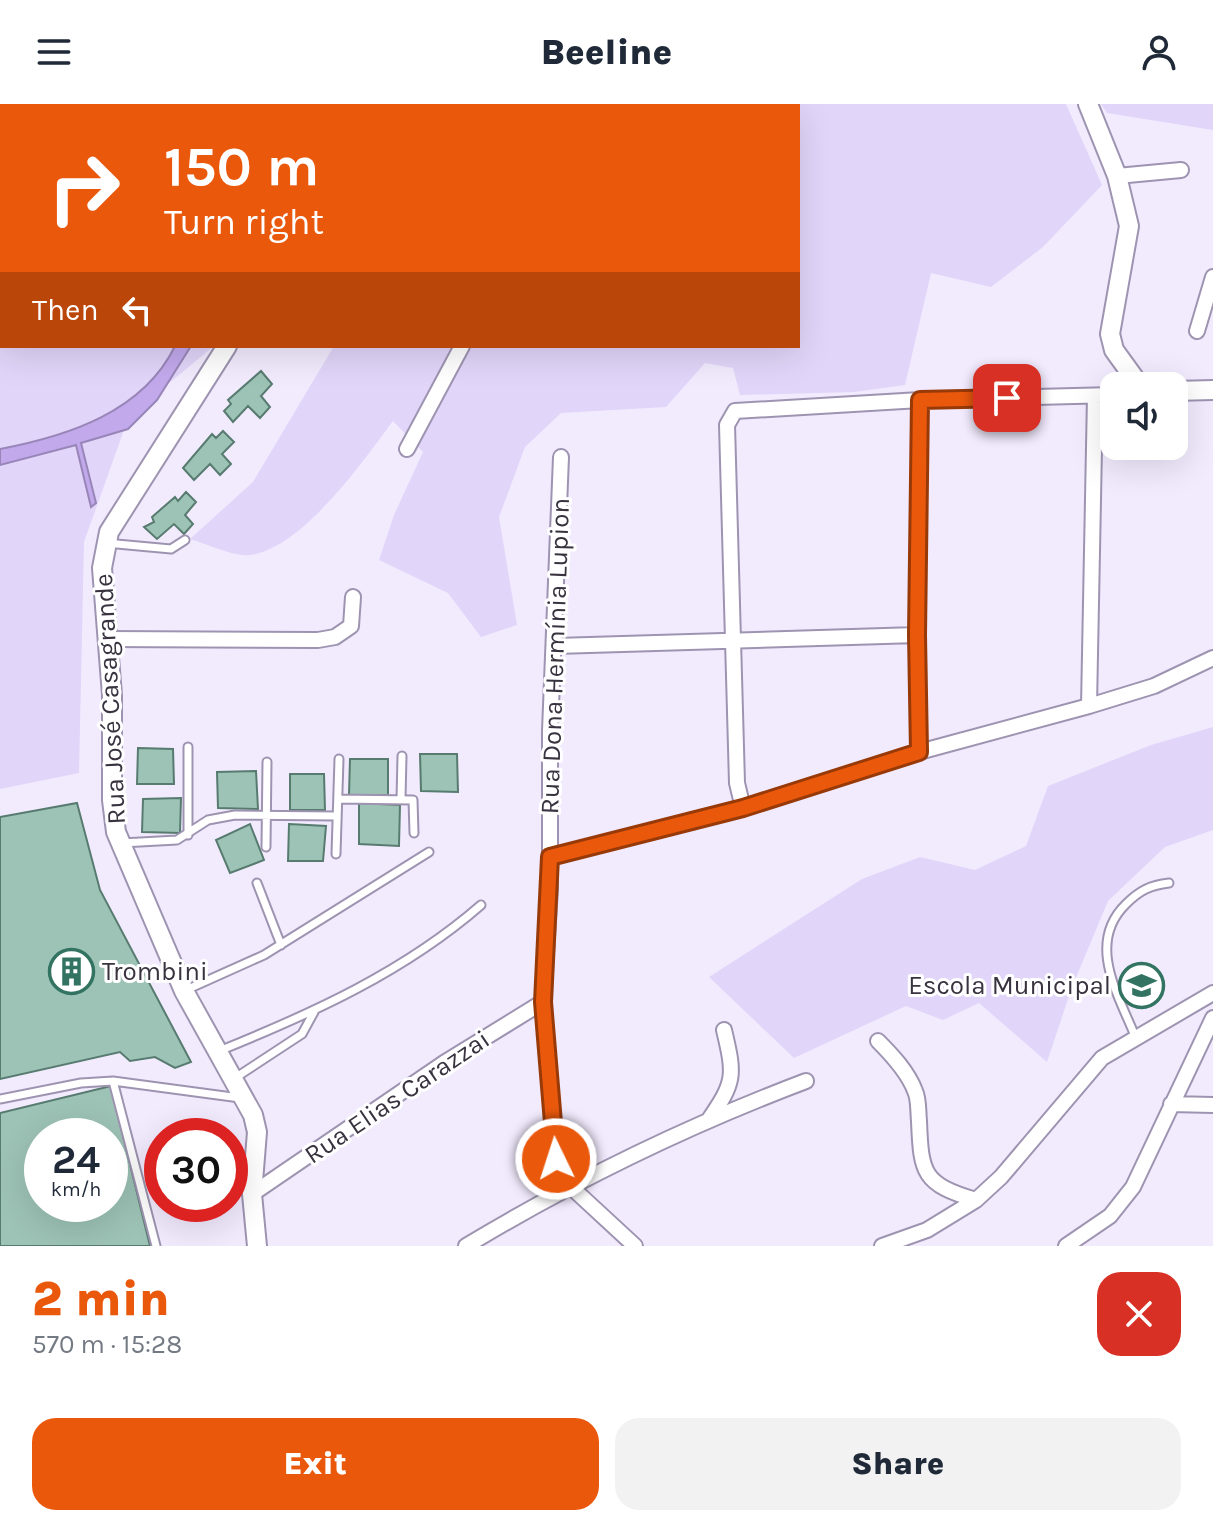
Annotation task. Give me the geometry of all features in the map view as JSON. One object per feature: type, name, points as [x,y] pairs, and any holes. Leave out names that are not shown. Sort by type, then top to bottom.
[{"type":"street","points":[[1088,104],[1117,176],[1129,226],[1110,334],[1114,350],[1130,372]]},
{"type":"street","points":[[1117,176],[1181,170]]},
{"type":"street","points":[[1197,331],[1213,277]]},
{"type":"street","name":"Rua José Casagrande","points":[[226,348],[105,543],[102,568],[112,800],[120,843],[184,991],[247,1099],[257,1132],[252,1194],[257,1246]]},
{"type":"street","points":[[407,449],[461,348]]},
{"type":"street","points":[[1188,391],[1213,390]]},
{"type":"street","points":[[1089,706],[1095,396]]},
{"type":"street","points":[[743,808],[737,783],[727,425],[735,411],[920,400],[1100,396]]},
{"type":"street","points":[[919,752],[920,400]]},
{"type":"street","name":"Rua Dona Hermínia Lupion","points":[[561,457],[543,1002],[564,1187]]},
{"type":"street","points":[[107,639],[326,639],[351,626],[353,597]]},
{"type":"street","points":[[556,646],[917,635]]},
{"type":"street","points":[[550,857],[743,808],[919,752],[1089,706],[1154,686],[1213,658]]},
{"type":"street","points":[[882,1246],[927,1230],[976,1200],[1031,1142],[1085,1074],[1135,1036],[1213,993]]},
{"type":"street","name":"Rua Elias Carazzai","points":[[252,1194],[444,1063],[543,1002]]},
{"type":"street","points":[[1066,1246],[1110,1216],[1133,1187],[1213,1018]]},
{"type":"street","points":[[708,1121],[730,1089],[731,1063],[724,1030]]},
{"type":"street","points":[[878,1041],[892,1055],[916,1092],[920,1155],[928,1178],[948,1192],[976,1200]]},
{"type":"street","points":[[466,1246],[564,1187],[708,1121],[806,1081]]},
{"type":"street","points":[[1171,1104],[1213,1105]]},
{"type":"street","points":[[564,1187],[635,1246]]},
{"type":"lane","points":[[105,543],[171,549],[185,540]]},
{"type":"lane","points":[[188,747],[188,835]]},
{"type":"lane","points":[[401,799],[402,756]]},
{"type":"lane","points":[[336,854],[339,759]]},
{"type":"lane","points":[[266,847],[267,762]]},
{"type":"lane","points":[[338,799],[413,800],[414,833]]},
{"type":"lane","points":[[120,843],[177,840],[208,820],[235,815],[337,816]]},
{"type":"lane","points":[[184,991],[281,945],[429,852]]},
{"type":"lane","points":[[257,883],[281,945]]},
{"type":"lane","points":[[1135,1036],[1107,964],[1109,928],[1122,908],[1141,890],[1169,883]]},
{"type":"lane","points":[[218,1051],[314,1012],[425,951],[481,905]]},
{"type":"lane","points":[[234,1078],[302,1034],[314,1012]]},
{"type":"lane","points":[[0,1099],[81,1083],[113,1081],[247,1099]]},
{"type":"lane","points":[[113,1081],[156,1246]]},
{"type":"shaded area","points":[[800,104],[1066,104],[1102,185],[1043,247],[991,287],[931,273],[905,385],[854,392],[740,395],[733,368],[705,363],[666,407],[561,413],[525,447],[499,517],[517,625],[481,637],[448,593],[379,560],[394,515],[423,452],[393,421],[349,479],[311,520],[270,549],[244,555],[190,539],[253,482],[333,348],[800,348]]},
{"type":"shaded area","points":[[1101,104],[1213,104],[1213,130],[1107,113]]},
{"type":"shaded area","points":[[0,348],[212,348],[129,416],[84,542],[79,773],[0,789]]},
{"type":"shaded area","points":[[174,348],[190,348],[157,400],[128,429],[81,443],[96,503],[91,507],[76,445],[0,465],[0,449],[52,437],[101,417],[144,388]]},
{"type":"shaded area","points":[[1213,727],[1213,830],[1165,847],[1108,901],[1072,987],[1047,1062],[979,1003],[943,1020],[906,1006],[794,1058],[709,977],[862,879],[920,857],[975,870],[1026,846],[1048,786],[1151,745]]},
{"type":"building","points":[[261,371],[272,384],[261,396],[270,407],[260,418],[248,406],[233,422],[224,411],[231,404],[228,400]]},
{"type":"building","points":[[223,431],[234,442],[222,454],[231,464],[220,475],[210,464],[194,480],[183,468],[212,434],[216,438]]},
{"type":"building","points":[[186,492],[196,502],[185,515],[193,524],[184,534],[174,524],[157,539],[144,527],[154,522],[152,517],[175,497],[178,501]]},
{"type":"building","points":[[138,748],[173,749],[174,784],[137,784]]},
{"type":"building","points":[[420,754],[457,754],[458,792],[421,791]]},
{"type":"building","points":[[350,759],[388,759],[388,795],[349,795]]},
{"type":"building","points":[[256,771],[258,809],[218,808],[217,772]]},
{"type":"building","points":[[290,774],[324,774],[325,810],[290,810]]},
{"type":"building","points":[[181,798],[180,833],[142,832],[143,799]]},
{"type":"building","name":"Trombini","points":[[77,803],[100,890],[191,1062],[175,1068],[155,1057],[130,1061],[120,1052],[0,1079],[0,817]]},
{"type":"building","points":[[359,803],[400,805],[399,846],[359,844]]},
{"type":"building","points":[[250,824],[264,860],[230,873],[216,840]]},
{"type":"building","points":[[289,824],[326,826],[323,861],[288,861]]},
{"type":"building","points":[[111,1086],[119,1118],[24,1118],[24,1222],[128,1222],[128,1156],[150,1246],[0,1246],[0,1113]]},
{"type":"place","name":"Trombini","points":[[71,971]]},
{"type":"place","name":"Escola Municipal","points":[[1142,985]]},
{"type":"route","points":[[556,1159],[543,1002],[550,857],[743,808],[919,752],[920,400],[1007,398]]}]
